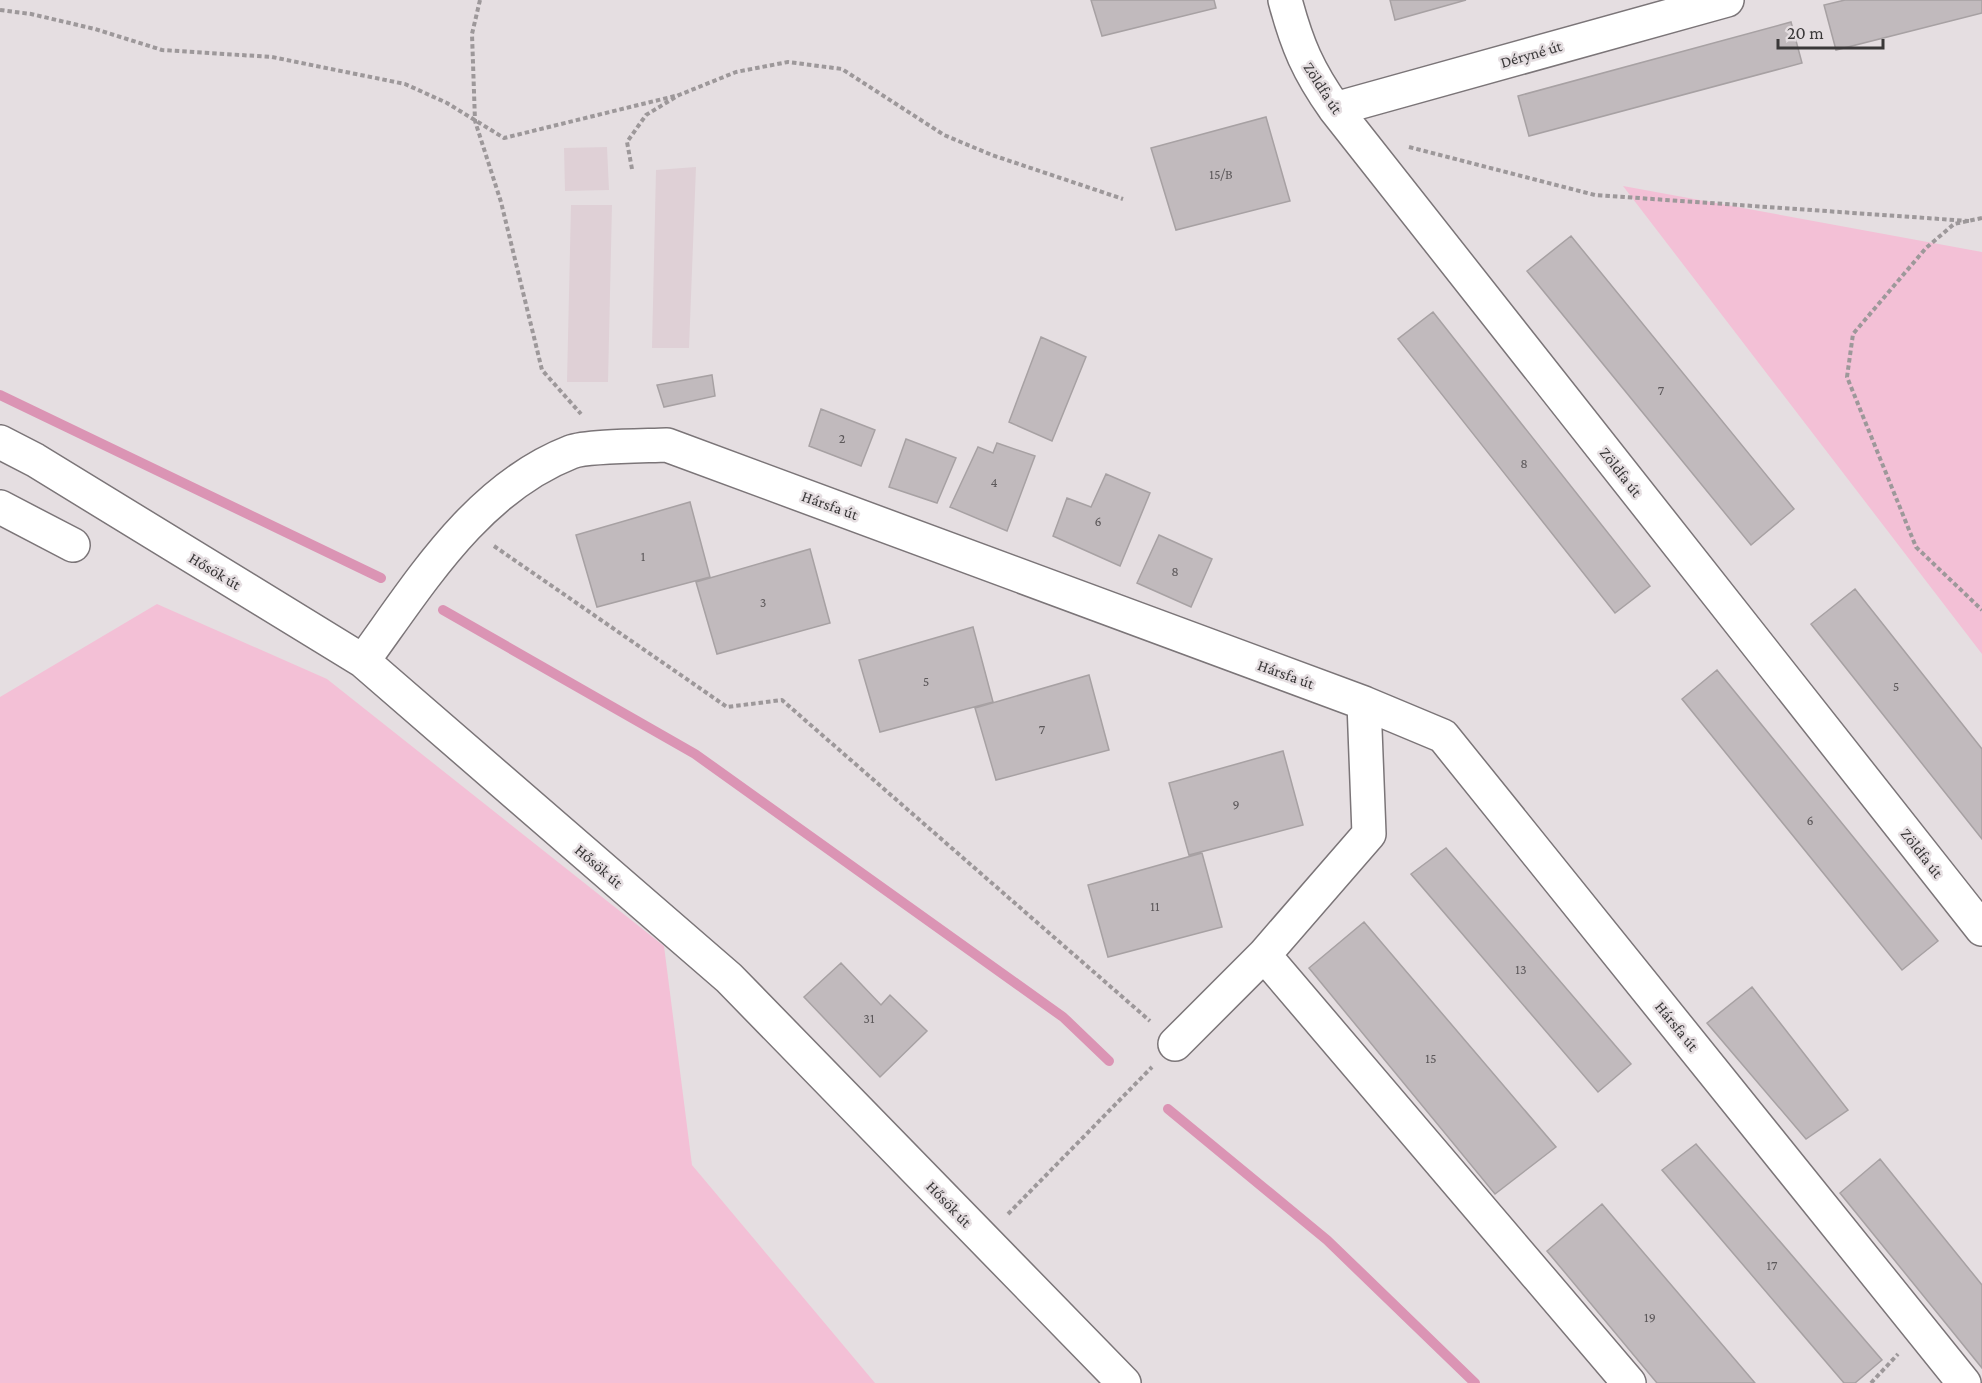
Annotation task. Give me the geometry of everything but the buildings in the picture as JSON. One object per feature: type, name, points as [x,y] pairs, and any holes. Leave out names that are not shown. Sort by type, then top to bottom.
[{"type":"street","name":"Zöldfa út","points":[[1285,0],[1296,40],[1311,75],[1344,120],[1982,929]]},
{"type":"street","name":"Déryné út","points":[[1344,120],[1727,0]]},
{"type":"street","name":"Hősök út","points":[[0,442],[35,460],[363,661],[729,978],[1124,1383]]},
{"type":"street","name":"Hársfa út","points":[[363,661],[428,571],[466,527],[511,484],[572,451],[667,445],[1364,703],[1443,736],[1964,1383]]},
{"type":"street","points":[[0,507],[73,545]]},
{"type":"street","points":[[1176,1044],[1264,955],[1369,834],[1364,703]]},
{"type":"street","points":[[1264,955],[1629,1383]]},
{"type":"path","points":[[480,0],[472,34],[475,121],[501,202],[542,370],[612,448]]},
{"type":"path","points":[[0,10],[31,14],[95,29],[162,50],[272,57],[405,84],[447,103],[504,138],[679,96]]},
{"type":"path","points":[[632,169],[627,142],[646,115],[679,96],[736,72],[788,62],[842,69],[944,135],[992,155],[1123,199]]},
{"type":"path","points":[[1344,120],[1595,195],[1969,221]]},
{"type":"path","points":[[1982,218],[1954,224],[1926,248],[1853,334],[1847,377],[1916,547],[1982,610]]},
{"type":"path","points":[[466,527],[727,706],[782,700],[1176,1044],[983,1239]]},
{"type":"shaded area","points":[[607,147],[609,190],[565,191],[564,148]]},
{"type":"shaded area","points":[[696,167],[689,348],[652,348],[656,170]]},
{"type":"shaded area","points":[[1623,186],[1982,252],[1982,654]]},
{"type":"shaded area","points":[[571,205],[612,205],[608,382],[567,382]]},
{"type":"shaded area","points":[[157,604],[327,679],[664,946],[692,1165],[875,1383],[0,1383],[0,697]]},
{"type":"waterway","points":[[0,395],[381,578]]},
{"type":"waterway","points":[[443,610],[695,754],[1063,1017],[1109,1061]]},
{"type":"waterway","points":[[1168,1109],[1327,1240],[1475,1383]]}]
